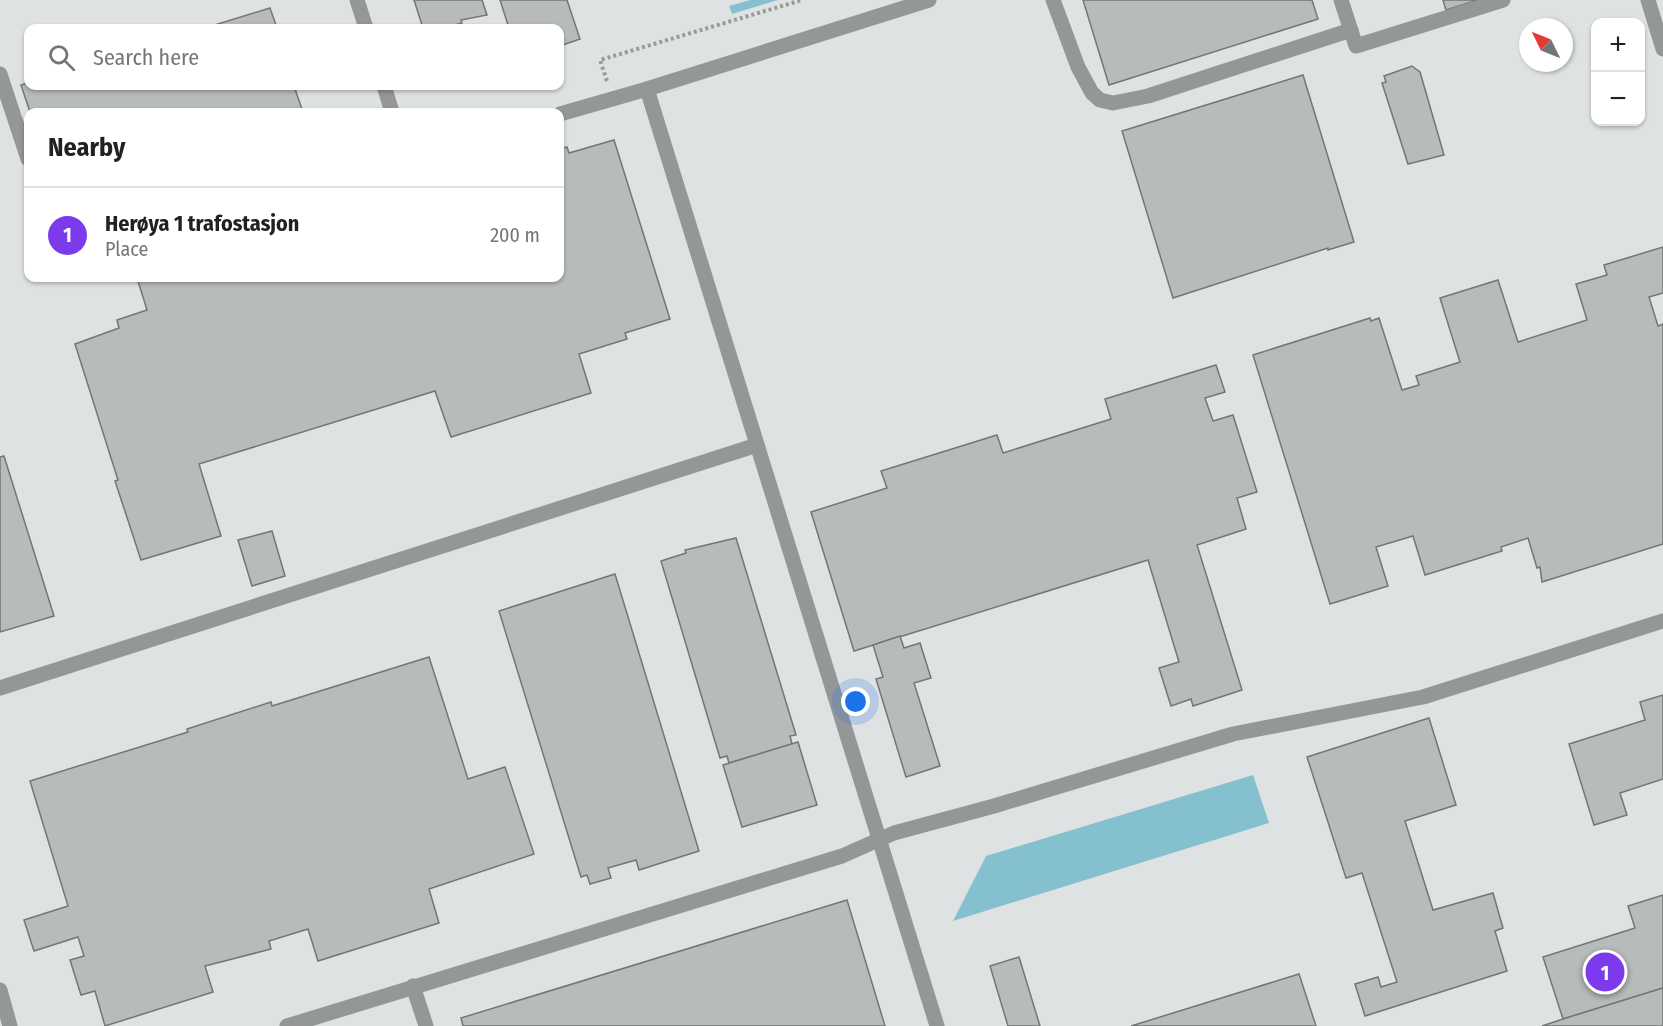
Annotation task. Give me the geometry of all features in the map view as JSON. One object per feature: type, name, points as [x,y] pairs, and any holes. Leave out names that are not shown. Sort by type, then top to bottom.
[{"type":"lane","points":[[357,0],[365,24]]},
{"type":"lane","points":[[564,113],[647,89],[898,5],[928,0]]},
{"type":"lane","points":[[1053,0],[1085,81],[1100,100],[1113,103],[1148,96],[1351,30]]},
{"type":"lane","points":[[1341,0],[1356,46],[1503,0]]},
{"type":"lane","points":[[1647,0],[1663,49]]},
{"type":"lane","points":[[0,74],[24,147]]},
{"type":"lane","points":[[647,89],[937,1026]]},
{"type":"lane","points":[[385,90],[391,108]]},
{"type":"lane","points":[[0,687],[757,445]]},
{"type":"lane","points":[[287,1026],[842,856],[879,839],[1233,734],[1423,697],[1663,621]]},
{"type":"lane","points":[[413,986],[426,1026]]},
{"type":"lane","points":[[0,990],[10,1026]]},
{"type":"path","points":[[612,99],[600,60],[802,0]]},
{"type":"shaded area","points":[[750,0],[778,0],[732,14],[729,6]]},
{"type":"shaded area","points":[[1253,775],[1269,823],[953,921],[986,856]]},
{"type":"building","points":[[414,0],[482,0],[487,15],[461,20],[462,23],[458,24],[422,24]]},
{"type":"building","points":[[500,0],[567,0],[580,39],[564,45],[564,24],[508,24]]},
{"type":"building","points":[[1083,0],[1312,0],[1318,19],[1109,85]]},
{"type":"building","points":[[1443,0],[1478,0],[1446,10]]},
{"type":"building","points":[[270,8],[276,24],[218,24]]},
{"type":"building","points":[[1412,66],[1420,72],[1444,155],[1408,164],[1382,83],[1386,82],[1384,76]]},
{"type":"building","points":[[1303,75],[1354,242],[1328,250],[1328,248],[1173,298],[1122,131]]},
{"type":"building","points":[[24,84],[24,90],[295,90],[302,108],[29,108],[21,85]]},
{"type":"building","points":[[614,140],[670,319],[625,333],[627,339],[579,354],[591,393],[451,437],[435,391],[199,464],[221,536],[141,560],[75,344],[119,328],[117,320],[147,310],[138,282],[564,282],[564,148],[567,147],[569,153]]},
{"type":"building","points":[[1663,247],[1663,293],[1649,297],[1658,326],[1663,324],[1663,544],[1542,582],[1540,567],[1537,568],[1528,538],[1501,547],[1502,551],[1425,575],[1413,536],[1376,547],[1388,586],[1330,604],[1253,355],[1370,318],[1371,321],[1379,318],[1402,390],[1419,385],[1416,376],[1460,362],[1440,298],[1498,280],[1518,342],[1587,320],[1576,284],[1607,275],[1604,265]]},
{"type":"building","points":[[1216,365],[1225,392],[1205,398],[1213,421],[1233,415],[1257,492],[1237,498],[1246,529],[1197,545],[1242,690],[1193,706],[1191,699],[1171,706],[1159,668],[1179,662],[1148,560],[854,651],[811,512],[887,488],[881,471],[997,435],[1003,453],[1111,419],[1105,399]]},
{"type":"building","points":[[4,456],[54,616],[0,632],[0,457]]},
{"type":"building","points":[[272,531],[285,576],[252,586],[238,540]]},
{"type":"building","points":[[736,538],[796,735],[790,736],[792,744],[729,763],[727,756],[720,758],[661,561],[686,553],[685,550]]},
{"type":"building","points":[[615,574],[699,851],[639,870],[636,860],[608,868],[611,878],[590,884],[587,875],[581,877],[499,611]]},
{"type":"building","points":[[900,636],[904,648],[920,643],[931,678],[914,683],[940,766],[906,777],[876,679],[883,677],[873,645]]},
{"type":"building","points":[[429,657],[468,779],[505,767],[534,854],[429,889],[439,923],[318,961],[308,929],[269,941],[271,949],[205,966],[213,992],[105,1026],[95,991],[81,995],[70,960],[84,956],[78,937],[34,951],[24,920],[68,906],[30,781],[188,732],[187,729],[271,702],[272,706]]},
{"type":"building","points":[[1663,695],[1663,779],[1620,793],[1627,815],[1594,825],[1569,744],[1645,720],[1640,702]]},
{"type":"building","points":[[1429,718],[1456,805],[1405,821],[1433,910],[1493,893],[1503,928],[1495,931],[1507,971],[1365,1016],[1355,984],[1378,977],[1381,987],[1397,982],[1362,873],[1346,878],[1307,757]]},
{"type":"building","points":[[798,742],[817,805],[742,827],[723,765]]},
{"type":"building","points":[[1663,895],[1663,988],[1563,1019],[1543,957],[1635,928],[1628,906]]},
{"type":"building","points":[[847,900],[885,1026],[463,1026],[461,1018]]},
{"type":"building","points":[[1019,957],[1040,1026],[1008,1026],[990,966]]},
{"type":"building","points":[[1299,974],[1316,1026],[1131,1026]]},
{"type":"building","points":[[1663,988],[1663,1026],[1542,1026],[1563,1019]]},
{"type":"place","name":"Herøya 1 trafostasjon","points":[[1605,972]]}]
